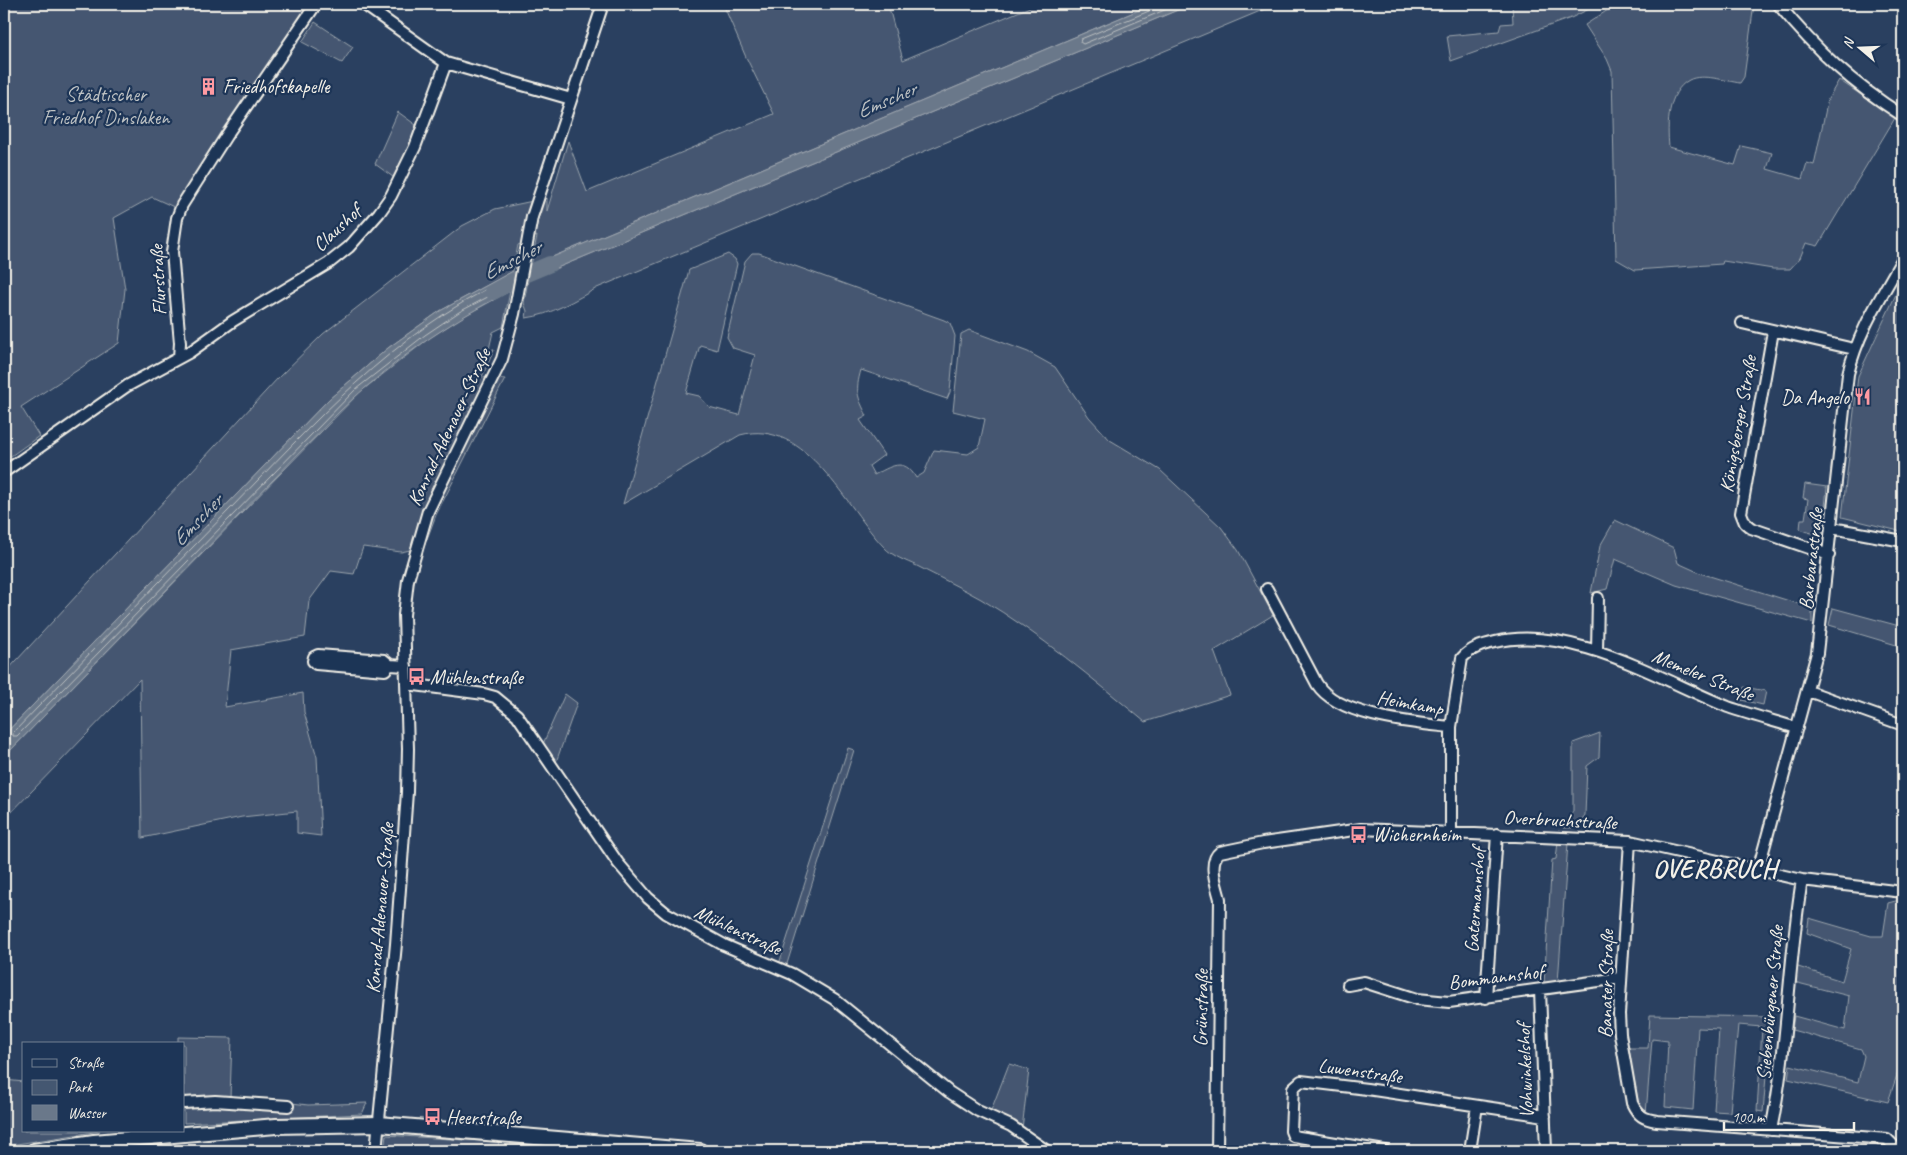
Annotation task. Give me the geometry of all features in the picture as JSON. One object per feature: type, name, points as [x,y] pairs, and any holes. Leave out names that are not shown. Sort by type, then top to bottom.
[{"type":"main road","points":[[185,1132],[276,1126],[380,1124],[700,1151]]},
{"type":"main road","points":[[34,1151],[115,1136],[179,1132]]},
{"type":"street","name":"Flurstraße","points":[[179,357],[180,343],[172,252],[179,212],[226,136],[316,4]]},
{"type":"street","points":[[363,4],[446,63],[571,99]]},
{"type":"street","name":"Konrad-Adenauer-Straße","points":[[376,1151],[380,1124],[407,792],[405,599],[408,580],[428,512],[498,370],[514,314],[532,217],[603,4]]},
{"type":"street","points":[[1778,4],[1831,64],[1872,96],[1903,116]]},
{"type":"street","name":"Claushof","points":[[179,357],[217,334],[233,320],[328,263],[362,233],[391,196],[416,147],[446,63]]},
{"type":"street","name":"Barbarastraße","points":[[1758,870],[1817,653],[1848,374],[1854,349],[1864,326],[1903,258]]},
{"type":"street","points":[[1742,323],[1854,349]]},
{"type":"street","name":"Königsberger Straße","points":[[1773,331],[1741,513],[1751,528],[1829,555]]},
{"type":"street","points":[[4,472],[127,386],[179,357]]},
{"type":"street","points":[[1832,528],[1903,541]]},
{"type":"street","name":"Heimkamp","points":[[1267,589],[1317,684],[1326,696],[1368,714],[1393,721],[1451,727],[1451,832]]},
{"type":"street","points":[[1597,651],[1598,598]]},
{"type":"street","name":"Memeler Straße","points":[[1451,727],[1462,658],[1476,648],[1502,641],[1546,638],[1597,651],[1730,708],[1797,728]]},
{"type":"street","points":[[390,665],[386,670],[316,664],[313,661],[314,657],[318,655],[384,660],[390,665],[406,666]]},
{"type":"street","name":"Mühlenstraße","points":[[406,684],[484,694],[504,703],[526,727],[618,863],[654,903],[688,926],[724,945],[792,974],[834,999],[948,1092],[978,1111],[1011,1126],[1047,1151]]},
{"type":"street","points":[[1808,691],[1903,725]]},
{"type":"street","name":"Overbruchstraße","points":[[1214,862],[1220,852],[1233,848],[1362,829],[1497,834],[1630,840],[1802,880],[1903,892]]},
{"type":"street","name":"Gatermannshof","points":[[1486,998],[1497,834]]},
{"type":"street","name":"Banater Straße","points":[[1630,840],[1620,978],[1620,1034],[1632,1103],[1641,1117],[1657,1121],[1887,1139],[1894,1146],[1894,1151]]},
{"type":"street","name":"Grünstraße","points":[[1214,862],[1220,900],[1217,1151]]},
{"type":"street","name":"Siebenbürgener Straße","points":[[1771,1130],[1782,1080],[1793,932],[1802,880]]},
{"type":"street","name":"Bommannshof","points":[[1348,985],[1364,982],[1417,999],[1434,1002],[1486,998],[1620,978]]},
{"type":"street","name":"Vohwinkelshof","points":[[1540,990],[1546,1151]]},
{"type":"street","name":"Luwenstraße","points":[[1386,1151],[1293,1136],[1293,1088],[1295,1084],[1301,1081],[1367,1089],[1545,1116]]},
{"type":"street","points":[[185,1103],[216,1101],[288,1106]]},
{"type":"street","points":[[1470,1151],[1477,1106]]},
{"type":"green space","name":"Städtischer Friedhof Dinslaken","points":[[4,4],[313,4],[174,207],[152,197],[114,218],[125,289],[119,343],[21,407],[39,436],[4,461]]},
{"type":"green space","points":[[723,4],[888,4],[903,60],[1037,4],[1153,4],[531,266],[537,236],[518,245],[513,271],[440,311],[388,348],[328,400],[4,735],[4,674],[278,378],[323,334],[462,226],[495,209],[547,198],[547,211],[568,141],[587,192],[774,114]]},
{"type":"green space","points":[[1192,4],[1277,4],[597,288],[545,314],[526,318],[527,311],[524,303],[528,280]]},
{"type":"green space","points":[[1512,4],[1599,4],[1571,18],[1451,61],[1447,36],[1499,31],[1501,24],[1513,23]]},
{"type":"green space","points":[[1617,4],[1754,4],[1744,77],[1740,83],[1700,77],[1689,80],[1682,85],[1672,101],[1670,110],[1669,147],[1735,165],[1741,146],[1768,152],[1772,153],[1767,169],[1802,179],[1807,163],[1814,165],[1828,99],[1839,80],[1895,118],[1818,246],[1806,243],[1800,258],[1790,269],[1773,269],[1723,261],[1722,264],[1635,270],[1616,259],[1612,71],[1607,59],[1585,25]]},
{"type":"green space","points":[[315,22],[353,47],[342,63],[302,42]]},
{"type":"green space","points":[[398,112],[416,125],[410,145],[393,177],[375,164]]},
{"type":"green space","points":[[752,253],[759,253],[950,323],[955,336],[950,392],[947,399],[861,370],[858,393],[867,416],[860,420],[884,455],[869,466],[874,475],[896,465],[902,465],[907,467],[916,478],[924,473],[934,450],[968,454],[979,447],[985,419],[953,411],[961,334],[969,330],[1028,352],[1055,367],[1089,417],[1110,440],[1160,470],[1221,527],[1238,550],[1273,615],[1214,651],[1230,695],[1145,722],[1066,658],[1003,613],[887,550],[823,470],[805,452],[785,439],[764,433],[740,435],[623,504],[689,270],[728,254],[735,259],[737,264],[717,350],[700,345],[686,393],[699,396],[709,407],[739,415],[755,355],[733,348],[727,337],[745,261]]},
{"type":"green space","points":[[1903,279],[1903,532],[1842,517],[1858,376]]},
{"type":"green space","points":[[510,291],[503,327],[493,332],[489,349],[494,350],[482,377],[505,379],[436,515],[424,547],[401,552],[363,547],[354,574],[331,571],[309,601],[305,637],[231,650],[225,707],[303,693],[304,712],[317,757],[321,836],[297,833],[297,811],[242,817],[142,838],[140,679],[4,820],[4,757],[360,392],[428,339],[462,317]]},
{"type":"green space","points":[[1805,484],[1827,487],[1822,537],[1800,529],[1801,519],[1805,519],[1808,499],[1803,498]]},
{"type":"green space","points":[[1615,520],[1674,548],[1678,563],[1700,573],[1812,608],[1812,623],[1676,585],[1615,559],[1607,589],[1591,593],[1600,546]]},
{"type":"green space","points":[[1833,608],[1903,627],[1903,647],[1829,625]]},
{"type":"green space","points":[[1744,687],[1766,691],[1763,705],[1741,700]]},
{"type":"green space","points":[[565,694],[577,703],[555,765],[542,746]]},
{"type":"green space","points":[[1600,733],[1599,757],[1587,766],[1585,815],[1576,828],[1563,828],[1573,811],[1573,743]]},
{"type":"green space","points":[[848,748],[854,750],[786,967],[779,964]]},
{"type":"green space","points":[[1558,842],[1568,843],[1558,982],[1544,984],[1552,860],[1556,859]]},
{"type":"green space","points":[[1903,899],[1903,1057],[1888,1102],[1788,1079],[1790,1065],[1858,1082],[1864,1056],[1861,1049],[1792,1030],[1794,1016],[1845,1030],[1849,996],[1794,982],[1795,966],[1842,981],[1851,949],[1807,933],[1809,918],[1871,936],[1883,936],[1888,903]]},
{"type":"green space","points":[[1650,1015],[1771,1017],[1763,1112],[1757,1111],[1762,1027],[1738,1025],[1730,1112],[1714,1111],[1719,1029],[1698,1028],[1693,1110],[1665,1107],[1668,1041],[1652,1039],[1646,1114],[1639,1105],[1628,1048],[1648,1048]]},
{"type":"green space","points":[[178,1037],[232,1038],[230,1098],[185,1099],[185,1042],[178,1042]]},
{"type":"green space","points":[[1009,1064],[1029,1070],[1022,1129],[990,1113]]},
{"type":"green space","points":[[4,1080],[22,1082],[22,1132],[94,1132],[4,1146]]},
{"type":"green space","points":[[292,1103],[308,1105],[367,1103],[362,1114],[185,1123],[185,1105],[204,1104],[289,1111]]},
{"type":"green space","points":[[386,1135],[499,1142],[497,1151],[384,1151]]},
{"type":"water","points":[[1153,4],[1192,4],[528,280],[531,266]]},
{"type":"water","points":[[513,271],[510,291],[442,330],[379,376],[340,411],[4,757],[4,735],[328,400],[388,348],[440,311]]},
{"type":"waterway","name":"Emscher","points":[[493,292],[526,274],[550,264]]},
{"type":"place","name":"Friedhofskapelle","points":[[209,86]]},
{"type":"place","name":"Da Angelo","points":[[1863,397]]},
{"type":"place","name":"Mühlenstraße","points":[[416,677]]},
{"type":"place","name":"Wichernheim","points":[[1359,834]]},
{"type":"place","name":"Heerstraße","points":[[432,1117]]},
{"type":"district","name":"OVERBRUCH","points":[[1715,869]]}]
